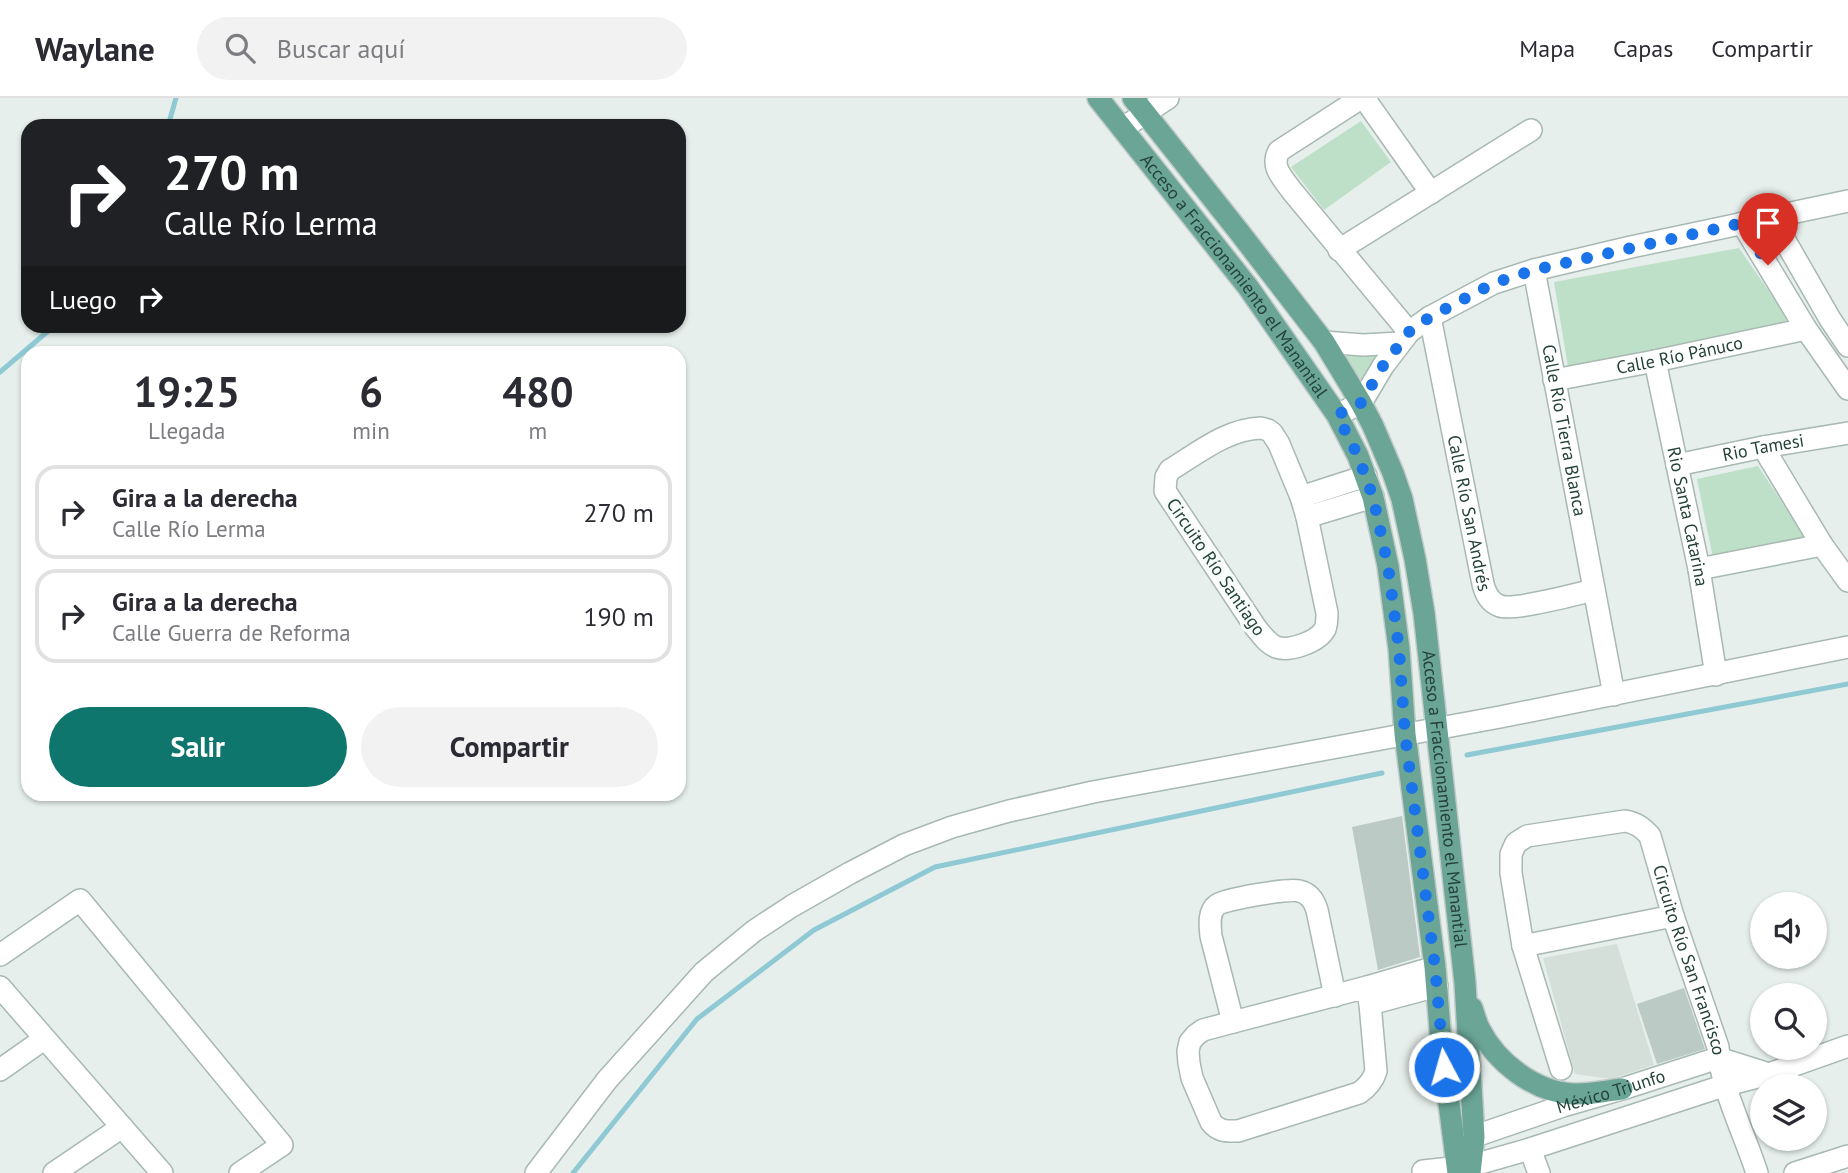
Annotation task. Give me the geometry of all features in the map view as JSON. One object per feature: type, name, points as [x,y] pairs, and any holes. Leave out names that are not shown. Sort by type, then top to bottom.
[{"type":"main road","name":"Acceso a Fraccionamiento el Manantial","points":[[1098,98],[1248,287],[1337,415],[1366,476],[1388,566],[1453,1144],[1465,1170]]},
{"type":"main road","name":"Acceso a Fraccionamiento el Manantial","points":[[1139,106],[1324,342],[1373,426],[1394,473],[1402,499],[1424,613],[1465,983],[1474,1137],[1465,1170]]},
{"type":"main road","points":[[1465,983],[1478,1027],[1501,1059],[1518,1073],[1555,1091],[1573,1094],[1622,1089]]},
{"type":"street","points":[[1123,128],[1139,106],[1168,98]]},
{"type":"street","points":[[1405,338],[1275,168],[1276,157],[1279,151],[1290,143],[1362,98],[1432,193]]},
{"type":"street","points":[[1339,250],[1531,130]]},
{"type":"street","points":[[1337,415],[1361,403],[1383,366],[1405,338],[1430,317],[1494,283],[1534,270],[1848,201]]},
{"type":"street","points":[[1772,218],[1839,317],[1848,346]]},
{"type":"street","points":[[1742,223],[1806,329],[1848,389]]},
{"type":"street","name":"Calle Río Tierra Blanca","points":[[1534,270],[1614,695]]},
{"type":"street","name":"Calle Río San Andrés","points":[[1430,317],[1482,579],[1489,599],[1500,606],[1517,607],[1594,590]]},
{"type":"street","name":"Calle Río Pánuco","points":[[1553,380],[1806,329]]},
{"type":"street","points":[[1324,342],[1363,345],[1405,338]]},
{"type":"street","name":"Rio Santa Catarina","points":[[1655,361],[1699,569],[1716,675]]},
{"type":"street","name":"Circuito Río Santiago","points":[[1261,428],[1272,433],[1279,444],[1304,507],[1327,613],[1326,624],[1324,631],[1309,643],[1281,649],[1267,641],[1256,628],[1165,491],[1164,484],[1170,470],[1212,445],[1232,434],[1261,428]]},
{"type":"street","name":"Rio Tamesi","points":[[1678,465],[1848,433]]},
{"type":"street","points":[[1763,447],[1822,545],[1848,581]]},
{"type":"street","points":[[1304,507],[1366,476]]},
{"type":"street","points":[[1304,507],[1373,497]]},
{"type":"street","points":[[1699,569],[1822,545]]},
{"type":"street","points":[[536,1173],[607,1080],[682,995],[714,964],[754,931],[792,906],[904,845],[953,827],[1057,800],[1614,695],[1848,647]]},
{"type":"street","name":"Circuito Río San Francisco","points":[[1523,946],[1511,863],[1511,854],[1516,843],[1521,838],[1625,821],[1642,827],[1650,836],[1673,916],[1718,1047],[1718,1058],[1726,1085],[1758,1173]]},
{"type":"street","points":[[1233,1022],[1210,926],[1214,909],[1223,901],[1291,889],[1304,892],[1312,898],[1317,909],[1335,996]]},
{"type":"street","points":[[0,955],[80,900],[282,1145],[240,1173]]},
{"type":"street","points":[[1561,1069],[1523,946],[1673,916]]},
{"type":"street","points":[[1368,996],[1376,1070],[1373,1080],[1359,1094],[1238,1131],[1219,1130],[1211,1122],[1192,1079],[1188,1051],[1190,1042],[1196,1035],[1233,1022],[1335,996],[1368,996],[1436,977]]},
{"type":"street","points":[[0,987],[162,1173]]},
{"type":"street","points":[[0,1070],[44,1039]]},
{"type":"street","name":"México Triunfo","points":[[1769,1074],[1848,1046]]},
{"type":"street","points":[[1718,1058],[1769,1074]]},
{"type":"street","name":"México Triunfo","points":[[1453,1144],[1563,1106],[1718,1058]]},
{"type":"street","name":"México Triunfo","points":[[1422,1172],[1465,1170],[1750,1079]]},
{"type":"street","points":[[54,1173],[122,1127]]},
{"type":"street","points":[[1422,1172],[1453,1144]]},
{"type":"street","points":[[1530,1149],[1539,1173]]},
{"type":"street","points":[[1795,1173],[1848,1156]]},
{"type":"shaded area","points":[[1617,944],[1654,1065],[1611,1079],[1575,1074],[1543,958]]},
{"type":"green space","points":[[1361,121],[1391,162],[1324,210],[1291,167]]},
{"type":"green space","points":[[1739,248],[1790,322],[1568,367],[1554,282]]},
{"type":"green space","points":[[1343,352],[1386,352],[1365,386]]},
{"type":"green space","points":[[1758,466],[1806,538],[1713,558],[1697,479]]},
{"type":"building","points":[[1402,816],[1420,957],[1378,970],[1352,827]]},
{"type":"building","points":[[1684,988],[1705,1049],[1657,1064],[1637,1004]]},
{"type":"waterway","points":[[170,119],[176,98]]},
{"type":"waterway","points":[[31,346],[46,333]]},
{"type":"waterway","points":[[0,372],[21,354]]},
{"type":"waterway","points":[[1467,755],[1848,684]]},
{"type":"waterway","points":[[573,1173],[697,1019],[814,930],[935,867],[1382,773]]},
{"type":"route","points":[[1444,1067],[1435,967],[1405,734],[1399,649],[1388,566],[1373,497],[1358,456],[1337,415],[1361,403],[1383,366],[1409,332],[1430,317],[1494,283],[1534,270],[1742,223],[1768,265]]}]
